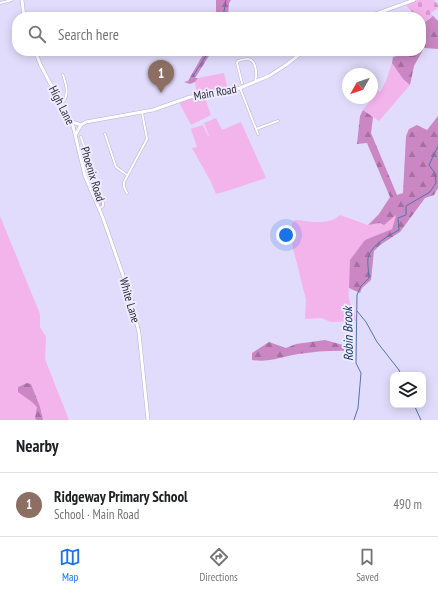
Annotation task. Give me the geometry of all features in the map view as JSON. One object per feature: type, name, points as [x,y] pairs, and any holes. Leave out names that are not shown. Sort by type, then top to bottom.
[{"type":"main road","points":[[22,0],[23,12]]},
{"type":"main road","points":[[381,12],[414,0]]},
{"type":"main road","name":"High Lane","points":[[37,56],[72,122],[88,185]]},
{"type":"main road","name":"Main Road","points":[[81,125],[86,122],[163,107],[185,98],[218,94],[240,88],[255,83],[278,71],[298,56]]},
{"type":"main road","points":[[72,122],[81,125],[76,134]]},
{"type":"main road","name":"White Lane","points":[[88,185],[99,209],[126,282],[134,309],[139,333],[148,420]]},
{"type":"street","points":[[0,3],[12,0]]},
{"type":"street","points":[[235,59],[238,61],[248,59],[251,60],[255,66],[257,74],[255,83]]},
{"type":"street","points":[[238,61],[238,68],[242,83]]},
{"type":"street","points":[[62,103],[65,99],[67,89],[63,74]]},
{"type":"street","points":[[240,88],[258,134]]},
{"type":"street","points":[[127,194],[124,184],[147,139],[142,112]]},
{"type":"street","points":[[256,129],[278,121]]},
{"type":"street","points":[[106,134],[116,167],[128,175]]},
{"type":"street","name":"Phoenix Road","points":[[82,137],[103,203],[103,206],[99,209]]},
{"type":"green space","points":[[216,0],[231,0],[229,3],[228,12],[216,12]]},
{"type":"green space","points":[[418,0],[434,0],[438,5],[438,8],[431,13],[433,16],[426,21],[426,12],[412,12],[406,5]]},
{"type":"green space","points":[[433,16],[438,21],[438,49],[426,48],[426,21]]},
{"type":"green space","points":[[202,56],[209,56],[195,78],[198,78],[195,82],[190,84],[184,82],[188,81]]},
{"type":"green space","points":[[420,56],[414,66],[410,85],[403,79],[392,63],[393,57]]},
{"type":"green space","points":[[392,63],[403,79],[410,85],[379,121],[363,110],[368,104],[378,104],[378,90],[380,92],[386,81]]},
{"type":"green space","points":[[224,73],[228,90],[197,95],[195,82],[198,78]]},
{"type":"green space","points":[[191,98],[205,98],[211,115],[191,125],[180,104],[181,102]]},
{"type":"green space","points":[[363,110],[373,117],[371,133],[397,195],[403,193],[406,136],[409,129],[417,125],[427,130],[438,116],[438,188],[434,195],[425,198],[400,232],[380,245],[374,251],[371,280],[362,288],[360,293],[349,288],[350,260],[365,240],[392,229],[396,215],[384,225],[380,223],[368,225],[379,214],[390,197],[367,143],[357,144],[360,116]]},
{"type":"green space","points":[[216,118],[222,130],[241,122],[266,178],[216,194],[192,148],[197,147],[191,129],[203,125],[209,136],[204,123]]},
{"type":"green space","points":[[82,149],[85,152],[102,203],[101,207],[88,180],[80,150]]},
{"type":"green space","points":[[340,215],[368,225],[380,223],[396,215],[392,229],[365,240],[357,261],[349,284],[350,301],[356,321],[331,322],[321,318],[305,319],[306,300],[291,240],[292,224],[295,220],[325,222],[330,221]]},
{"type":"green space","points":[[0,216],[40,314],[40,327],[46,337],[45,359],[69,420],[0,420]]},
{"type":"green space","points":[[325,340],[343,345],[354,351],[319,351],[269,360],[252,360],[252,353],[269,342],[286,348],[296,344]]},
{"type":"green space","points":[[27,383],[31,384],[40,407],[43,420],[36,420],[37,407],[18,392],[18,387]]},
{"type":"waterway","points":[[224,12],[226,0]]},
{"type":"waterway","points":[[193,76],[206,56]]},
{"type":"waterway","name":"Robin Brook","points":[[354,420],[358,408],[361,373],[356,363],[357,295],[361,286],[369,278],[368,258],[376,245],[399,230],[398,218],[406,215],[406,206],[430,192],[436,183],[435,173],[429,165],[438,146]]},
{"type":"waterway","points":[[357,311],[366,322],[377,342],[400,372]]},
{"type":"waterway","points":[[415,408],[421,420]]},
{"type":"place","name":"Ridgeway Primary School","points":[[161,93]]}]
